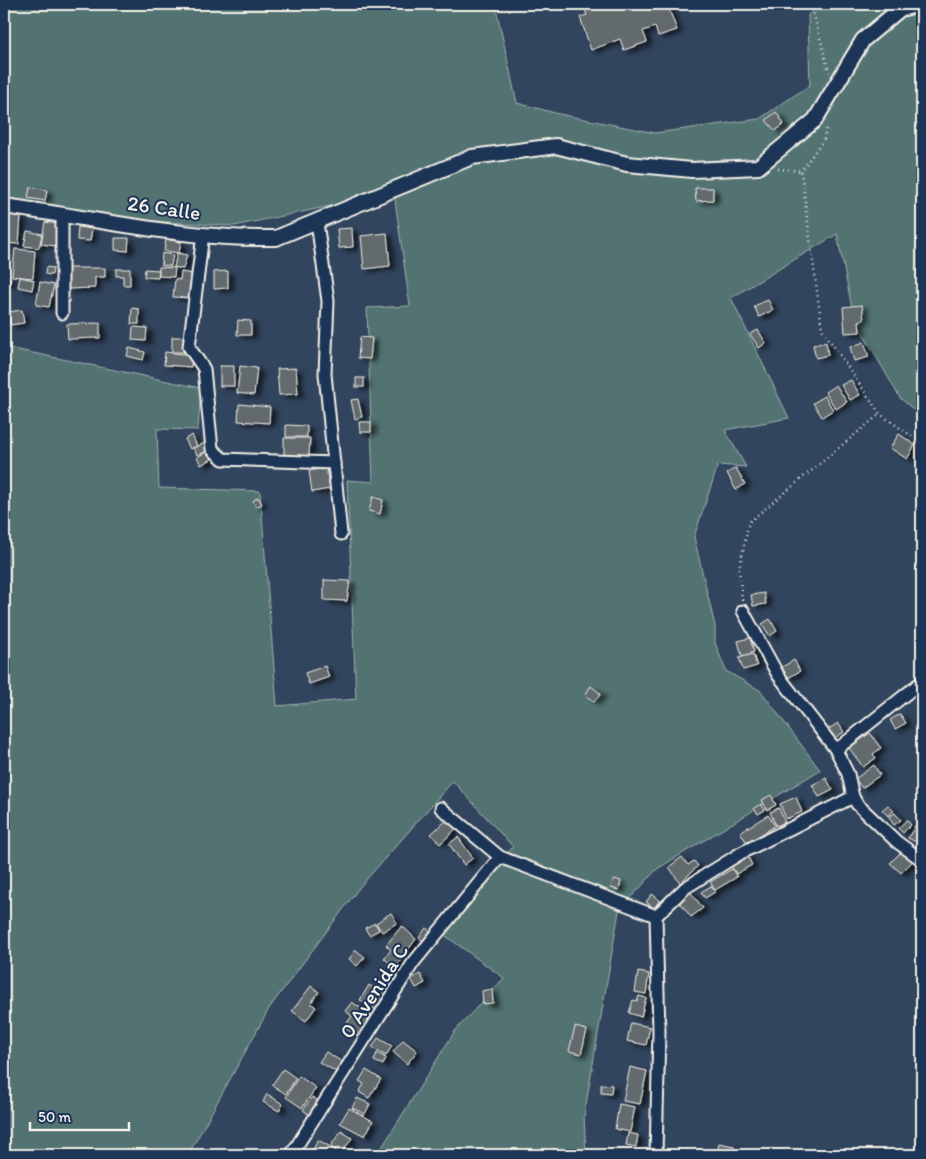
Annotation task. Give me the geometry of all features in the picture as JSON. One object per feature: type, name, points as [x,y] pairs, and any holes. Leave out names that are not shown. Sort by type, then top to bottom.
[{"type":"street","points":[[758,167],[815,120],[863,40],[900,9],[921,4]]},
{"type":"street","name":"26 Calle","points":[[4,206],[203,234],[248,238],[276,238],[472,157],[556,146],[627,164],[692,170],[758,167]]},
{"type":"street","points":[[62,214],[62,313]]},
{"type":"street","points":[[317,222],[328,301],[325,374],[341,534]]},
{"type":"street","points":[[203,234],[189,347],[204,369],[212,448],[223,459],[334,463]]},
{"type":"street","points":[[743,611],[778,675],[836,750],[848,774],[852,797],[897,842],[922,860]]},
{"type":"street","points":[[836,750],[920,683]]},
{"type":"street","points":[[656,1155],[659,1031],[656,916],[685,888],[741,853],[852,797]]},
{"type":"street","points":[[441,808],[500,856],[656,916]]},
{"type":"street","name":"0 Avenida C","points":[[291,1155],[413,963],[500,856]]},
{"type":"path","points":[[811,4],[834,90]]},
{"type":"path","points":[[758,167],[801,171],[822,329],[880,414],[922,443]]},
{"type":"path","points":[[743,611],[739,569],[749,522],[880,414]]},
{"type":"green space","points":[[4,4],[495,4],[517,103],[559,114],[655,133],[759,119],[810,85],[808,15],[820,4],[922,4],[922,417],[900,398],[854,318],[837,234],[731,298],[789,418],[725,430],[746,467],[718,465],[694,537],[715,626],[715,643],[726,671],[761,691],[820,770],[657,869],[619,911],[584,1116],[586,1155],[377,1155],[455,1031],[504,978],[436,929],[513,847],[453,781],[359,888],[270,1007],[188,1155],[4,1155],[4,347],[201,388],[198,430],[157,429],[159,488],[260,491],[277,706],[356,699],[347,480],[373,482],[367,308],[410,306],[394,193],[234,226],[132,220],[4,201]]},
{"type":"building","points":[[583,4],[667,4],[677,30],[658,36],[655,27],[643,31],[647,42],[624,50],[620,39],[591,50],[580,17],[587,15]]},
{"type":"building","points":[[776,112],[784,124],[775,131],[766,120]]},
{"type":"building","points":[[30,187],[47,190],[45,201],[28,198]]},
{"type":"building","points":[[695,188],[713,188],[713,200],[696,201]]},
{"type":"building","points":[[4,214],[21,216],[19,244],[4,243]]},
{"type":"building","points":[[45,222],[58,224],[55,246],[41,244]]},
{"type":"building","points":[[78,227],[92,229],[90,241],[77,240]]},
{"type":"building","points":[[352,228],[353,247],[339,248],[337,229]]},
{"type":"building","points":[[27,231],[42,234],[39,248],[24,246]]},
{"type":"building","points":[[387,233],[390,266],[364,269],[361,236]]},
{"type":"building","points":[[115,238],[129,238],[128,251],[115,250]]},
{"type":"building","points":[[166,239],[181,242],[179,253],[164,251]]},
{"type":"building","points":[[15,249],[35,251],[33,278],[12,276]]},
{"type":"building","points":[[162,253],[173,255],[171,266],[161,265]]},
{"type":"building","points":[[177,253],[187,255],[183,269],[174,267]]},
{"type":"building","points":[[46,267],[53,268],[52,275],[45,274]]},
{"type":"building","points":[[159,267],[175,268],[174,277],[159,276]]},
{"type":"building","points":[[67,268],[105,268],[105,277],[95,277],[95,288],[67,289]]},
{"type":"building","points":[[116,269],[130,269],[130,285],[123,285],[123,276],[116,276]]},
{"type":"building","points":[[145,269],[159,270],[158,278],[144,277]]},
{"type":"building","points":[[228,271],[228,288],[214,289],[214,272]]},
{"type":"building","points":[[181,272],[193,274],[191,298],[173,297],[175,279],[180,280]]},
{"type":"building","points":[[4,276],[10,278],[9,284],[4,283]]},
{"type":"building","points":[[20,277],[34,280],[32,290],[18,287]]},
{"type":"building","points":[[40,282],[54,285],[49,307],[36,305]]},
{"type":"building","points":[[768,300],[773,310],[759,317],[754,306]]},
{"type":"building","points":[[862,305],[864,320],[859,321],[860,332],[845,333],[843,307]]},
{"type":"building","points":[[132,308],[139,309],[139,324],[131,324]]},
{"type":"building","points":[[22,310],[24,323],[10,325],[8,312]]},
{"type":"building","points":[[238,320],[251,321],[251,335],[237,335]]},
{"type":"building","points":[[100,323],[100,338],[68,339],[67,324]]},
{"type":"building","points":[[133,327],[147,328],[146,341],[132,340]]},
{"type":"building","points":[[758,330],[766,343],[759,348],[750,334]]},
{"type":"building","points":[[172,337],[183,337],[184,352],[172,352]]},
{"type":"building","points":[[360,337],[372,338],[370,359],[358,358]]},
{"type":"building","points":[[826,342],[828,355],[816,358],[813,345]]},
{"type":"building","points":[[864,342],[869,357],[854,361],[850,347]]},
{"type":"building","points":[[129,348],[145,352],[143,360],[127,356]]},
{"type":"building","points":[[165,352],[192,355],[191,367],[164,365]]},
{"type":"building","points":[[220,366],[234,366],[234,386],[220,386]]},
{"type":"building","points":[[240,366],[257,368],[254,395],[237,393]]},
{"type":"building","points":[[296,368],[298,394],[279,395],[277,369]]},
{"type":"building","points":[[356,378],[364,378],[364,387],[356,387]]},
{"type":"building","points":[[851,380],[860,395],[850,400],[841,385]]},
{"type":"building","points":[[836,385],[847,402],[836,409],[825,392]]},
{"type":"building","points":[[825,396],[833,410],[822,417],[813,403]]},
{"type":"building","points":[[358,399],[362,417],[355,419],[351,400]]},
{"type":"building","points":[[239,404],[270,407],[269,423],[238,421]]},
{"type":"building","points":[[359,422],[371,422],[371,432],[360,432]]},
{"type":"building","points":[[286,425],[307,426],[307,437],[286,437]]},
{"type":"building","points":[[899,434],[915,445],[907,459],[890,448]]},
{"type":"building","points":[[192,435],[197,446],[190,449],[185,439]]},
{"type":"building","points":[[284,438],[310,438],[309,458],[284,457]]},
{"type":"building","points":[[205,443],[208,451],[197,455],[193,448]]},
{"type":"building","points":[[208,451],[212,459],[201,465],[197,457]]},
{"type":"building","points":[[326,468],[330,489],[312,492],[309,471]]},
{"type":"building","points":[[736,468],[745,484],[736,490],[727,473]]},
{"type":"building","points":[[258,497],[262,504],[256,507],[253,501]]},
{"type":"building","points":[[373,497],[383,500],[380,514],[369,511]]},
{"type":"building","points":[[324,580],[350,581],[347,601],[324,600]]},
{"type":"building","points":[[764,593],[766,604],[753,606],[751,595]]},
{"type":"building","points":[[770,619],[777,631],[770,636],[762,624]]},
{"type":"building","points":[[750,638],[754,652],[742,656],[738,641]]},
{"type":"building","points":[[753,654],[757,666],[743,670],[739,658]]},
{"type":"building","points":[[794,660],[800,671],[788,678],[782,667]]},
{"type":"building","points":[[325,666],[329,677],[309,684],[305,673]]},
{"type":"building","points":[[591,686],[601,694],[594,702],[585,695]]},
{"type":"building","points":[[900,714],[906,723],[895,729],[890,720]]},
{"type":"building","points":[[838,723],[844,732],[832,740],[826,731]]},
{"type":"building","points":[[870,733],[881,748],[873,754],[876,758],[863,767],[849,748]]},
{"type":"building","points":[[874,765],[880,775],[862,788],[855,779]]},
{"type":"building","points":[[826,778],[833,790],[819,797],[812,785]]},
{"type":"building","points":[[771,795],[776,805],[767,810],[762,800]]},
{"type":"building","points":[[796,797],[802,812],[786,819],[780,804]]},
{"type":"building","points":[[761,804],[765,810],[758,814],[754,808]]},
{"type":"building","points":[[888,805],[894,811],[888,816],[882,810]]},
{"type":"building","points":[[779,808],[785,822],[776,826],[770,812]]},
{"type":"building","points":[[895,813],[901,820],[894,825],[889,817]]},
{"type":"building","points":[[768,815],[775,826],[747,843],[740,832]]},
{"type":"building","points":[[448,819],[457,828],[440,844],[431,834]]},
{"type":"building","points":[[907,820],[911,825],[903,833],[898,828]]},
{"type":"building","points":[[918,821],[922,823],[922,839],[919,837],[916,842],[908,838]]},
{"type":"building","points":[[458,837],[473,858],[464,865],[449,844]]},
{"type":"building","points":[[902,851],[913,861],[901,873],[890,863]]},
{"type":"building","points":[[746,853],[752,865],[736,874],[729,862]]},
{"type":"building","points":[[682,857],[688,865],[694,861],[698,866],[680,883],[669,867]]},
{"type":"building","points":[[732,869],[737,877],[715,890],[710,882]]},
{"type":"building","points":[[614,879],[621,881],[619,890],[611,888]]},
{"type":"building","points":[[711,886],[715,892],[705,898],[701,892]]},
{"type":"building","points":[[688,889],[703,908],[691,917],[676,898]]},
{"type":"building","points":[[652,894],[660,900],[654,908],[646,902]]},
{"type":"building","points":[[391,913],[397,923],[382,932],[376,923]]},
{"type":"building","points":[[375,923],[379,930],[369,935],[365,928]]},
{"type":"building","points":[[402,926],[416,939],[395,968],[384,958],[391,950],[386,945]]},
{"type":"building","points":[[426,928],[433,933],[426,943],[419,938]]},
{"type":"building","points":[[356,950],[365,957],[357,966],[349,959]]},
{"type":"building","points":[[638,972],[649,974],[646,994],[635,992]]},
{"type":"building","points":[[420,974],[425,983],[416,988],[411,979]]},
{"type":"building","points":[[369,985],[385,995],[376,1010],[360,1000]]},
{"type":"building","points":[[311,986],[319,992],[311,1003],[316,1007],[306,1021],[292,1011]]},
{"type":"building","points":[[492,989],[493,1003],[483,1004],[482,991]]},
{"type":"building","points":[[639,996],[646,998],[641,1017],[629,1013],[633,1000],[637,1001]]},
{"type":"building","points":[[352,1002],[371,1015],[357,1036],[344,1027],[352,1016],[345,1011]]},
{"type":"building","points":[[631,1023],[650,1027],[646,1045],[627,1041]]},
{"type":"building","points":[[575,1027],[587,1030],[581,1054],[569,1051]]},
{"type":"building","points":[[378,1038],[392,1046],[386,1056],[372,1048]]},
{"type":"building","points":[[403,1040],[417,1051],[407,1064],[393,1052]]},
{"type":"building","points":[[326,1052],[344,1063],[338,1073],[319,1062]]},
{"type":"building","points":[[377,1053],[386,1058],[383,1065],[374,1061]]},
{"type":"building","points":[[630,1067],[647,1071],[640,1104],[623,1101]]},
{"type":"building","points":[[283,1069],[296,1078],[286,1094],[272,1085]]},
{"type":"building","points":[[366,1070],[381,1079],[369,1098],[359,1092],[364,1084],[359,1081]]},
{"type":"building","points":[[299,1076],[316,1088],[302,1108],[286,1097]]},
{"type":"building","points":[[601,1084],[612,1085],[611,1094],[601,1093]]},
{"type":"building","points":[[267,1094],[283,1104],[279,1111],[263,1102]]},
{"type":"building","points":[[312,1097],[320,1102],[311,1116],[303,1110]]},
{"type":"building","points":[[357,1098],[370,1104],[365,1114],[352,1108]]},
{"type":"building","points":[[619,1104],[635,1107],[630,1132],[615,1129]]},
{"type":"building","points":[[349,1108],[373,1121],[365,1136],[340,1123]]},
{"type":"building","points":[[341,1131],[352,1138],[341,1154],[330,1147]]},
{"type":"building","points":[[628,1133],[638,1135],[636,1147],[626,1145]]},
{"type":"building","points":[[318,1140],[329,1146],[324,1155],[313,1150]]},
{"type":"building","points":[[719,1143],[734,1146],[732,1155],[717,1155]]}]
